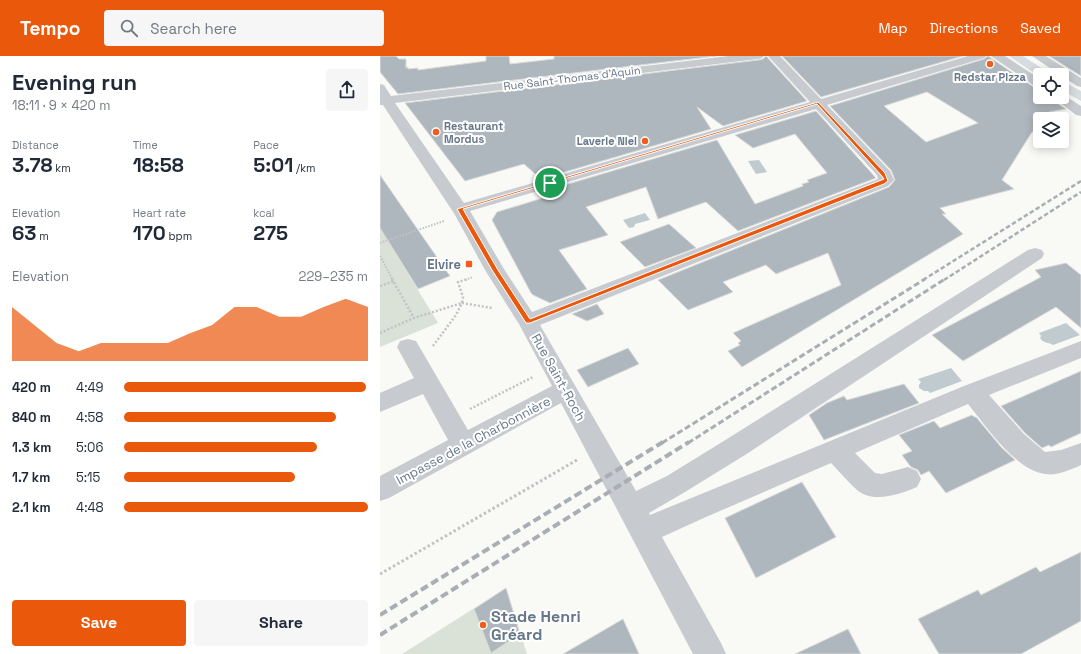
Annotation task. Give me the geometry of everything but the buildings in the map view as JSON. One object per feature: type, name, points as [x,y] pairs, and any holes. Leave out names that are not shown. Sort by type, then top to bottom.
[{"type":"main road","points":[[1015,56],[1035,68]]},
{"type":"main road","points":[[1069,85],[1081,97]]},
{"type":"street","name":"Rue Saint-Thomas d'Aquin","points":[[382,96],[758,56]]},
{"type":"street","points":[[528,322],[882,183],[886,180],[884,174],[774,56]]},
{"type":"street","points":[[462,212],[818,103],[980,56]]},
{"type":"street","points":[[997,56],[1033,79]]},
{"type":"street","points":[[1038,56],[1051,68]]},
{"type":"street","points":[[1069,75],[1081,68]]},
{"type":"street","points":[[1069,80],[1081,83]]},
{"type":"street","name":"Rue Saint-Roch","points":[[382,96],[462,212],[495,270],[528,322],[599,448],[710,654]]},
{"type":"street","points":[[1069,104],[1081,112]]},
{"type":"street","points":[[638,520],[676,484],[736,447],[1035,254]]},
{"type":"street","points":[[638,520],[696,508],[972,392],[1081,349]]},
{"type":"street","points":[[380,403],[418,365],[462,445]]},
{"type":"street","name":"Impasse de la Charbonnière","points":[[380,489],[565,390]]},
{"type":"street","points":[[972,392],[1027,455],[1039,462],[1054,463],[1081,454]]},
{"type":"street","points":[[835,450],[868,483],[882,486],[908,479]]},
{"type":"path","points":[[380,243],[462,212]]},
{"type":"path","points":[[380,256],[414,318]]},
{"type":"path","points":[[418,365],[456,315],[463,297],[458,282],[495,270]]},
{"type":"path","points":[[380,286],[394,281]]},
{"type":"path","points":[[380,332],[414,318],[462,302],[495,308]]},
{"type":"path","points":[[380,574],[599,448]]},
{"type":"shaded area","points":[[759,160],[767,172],[756,174],[748,161]]},
{"type":"shaded area","points":[[645,213],[650,220],[635,224],[634,227],[629,228],[623,220]]},
{"type":"shaded area","points":[[380,228],[438,323],[380,347]]},
{"type":"shaded area","points":[[1066,323],[1080,335],[1053,345],[1043,341],[1040,338],[1041,336],[1039,333]]},
{"type":"shaded area","points":[[951,368],[962,381],[930,393],[919,388],[921,382],[918,379]]},
{"type":"shaded area","name":"Stade Henri Gréard","points":[[506,588],[527,654],[402,654]]},
{"type":"railway","points":[[923,280],[1081,181]]},
{"type":"railway","points":[[944,280],[1081,192]]},
{"type":"railway","points":[[662,443],[925,279]]},
{"type":"railway","points":[[688,443],[945,279]]},
{"type":"railway","points":[[380,615],[663,442]]},
{"type":"railway","points":[[380,635],[689,442]]},
{"type":"place","name":"Redstar Pizza","points":[[990,64]]},
{"type":"place","name":"Restaurant Mordus","points":[[436,132]]},
{"type":"place","name":"Laverie Niel","points":[[645,141]]},
{"type":"place","name":"Elvire","points":[[469,264]]},
{"type":"place","name":"Stade Henri Gréard","points":[[483,625]]},
{"type":"route","points":[[818,103],[884,174],[886,180],[882,183],[528,322],[495,270],[460,209],[550,183],[818,103]]}]
